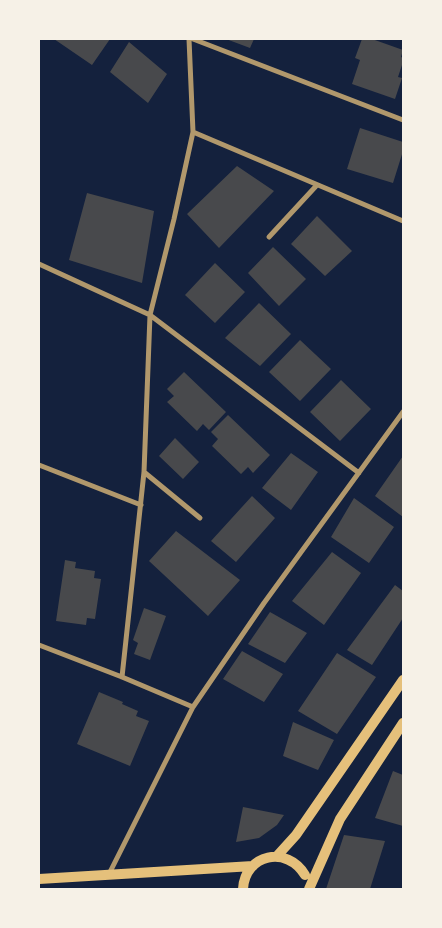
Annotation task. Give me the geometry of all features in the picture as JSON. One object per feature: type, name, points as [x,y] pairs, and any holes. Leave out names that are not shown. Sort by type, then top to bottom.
[{"type":"main road","points":[[277,856],[296,835],[403,680]]},
{"type":"main road","points":[[309,889],[340,819],[403,723]]},
{"type":"main road","points":[[243,889],[246,875],[253,866],[260,860],[268,857],[284,857],[297,864],[306,875]]},
{"type":"main road","points":[[39,879],[253,866]]},
{"type":"street","points":[[122,677],[144,472],[150,315],[193,132],[191,39],[403,120]]},
{"type":"street","points":[[193,132],[403,221]]},
{"type":"street","points":[[270,238],[317,185]]},
{"type":"street","points":[[39,264],[150,315],[359,473]]},
{"type":"street","points":[[108,874],[193,707],[264,603],[403,412]]},
{"type":"street","points":[[39,465],[141,505]]},
{"type":"street","points":[[144,472],[200,518]]},
{"type":"street","points":[[39,645],[193,707]]},
{"type":"building","points":[[54,39],[110,39],[92,65]]},
{"type":"building","points":[[226,39],[254,39],[250,48]]},
{"type":"building","points":[[362,39],[372,39],[403,50],[401,57],[403,62],[398,77],[402,78],[395,99],[352,84],[360,60],[355,58]]},
{"type":"building","points":[[129,42],[167,74],[148,103],[110,72]]},
{"type":"building","points":[[360,128],[403,142],[403,151],[393,183],[347,169]]},
{"type":"building","points":[[237,166],[274,191],[219,248],[187,214]]},
{"type":"building","points":[[87,193],[154,211],[142,283],[69,260]]},
{"type":"building","points":[[317,216],[352,251],[325,276],[291,244]]},
{"type":"building","points":[[273,247],[306,279],[279,306],[248,273]]},
{"type":"building","points":[[215,263],[245,292],[215,323],[185,295]]},
{"type":"building","points":[[259,303],[291,334],[260,366],[225,338]]},
{"type":"building","points":[[300,340],[331,369],[300,401],[269,372]]},
{"type":"building","points":[[184,372],[226,412],[209,430],[203,424],[197,431],[167,402],[174,396],[167,389]]},
{"type":"building","points":[[341,380],[371,409],[340,441],[310,412]]},
{"type":"building","points":[[228,415],[270,455],[253,473],[248,467],[241,474],[212,446],[218,439],[211,432]]},
{"type":"building","points":[[175,438],[199,462],[183,479],[159,456]]},
{"type":"building","points":[[291,453],[318,472],[291,510],[262,488]]},
{"type":"building","points":[[403,456],[403,517],[375,496]]},
{"type":"building","points":[[252,496],[275,518],[236,562],[211,541]]},
{"type":"building","points":[[354,498],[394,527],[369,563],[331,537]]},
{"type":"building","points":[[176,531],[240,580],[208,616],[149,561]]},
{"type":"building","points":[[332,552],[361,573],[324,625],[292,601]]},
{"type":"building","points":[[65,560],[76,562],[75,568],[95,571],[94,578],[101,579],[95,619],[87,618],[86,625],[56,621]]},
{"type":"building","points":[[395,585],[403,591],[403,618],[372,665],[347,650]]},
{"type":"building","points":[[144,608],[166,616],[150,660],[134,654],[138,643],[133,640]]},
{"type":"building","points":[[270,612],[307,633],[285,663],[248,644]]},
{"type":"building","points":[[242,651],[283,674],[264,702],[223,679]]},
{"type":"building","points":[[337,653],[376,677],[337,734],[298,711]]},
{"type":"building","points":[[99,692],[123,702],[122,704],[138,711],[136,716],[149,721],[130,766],[77,744]]},
{"type":"building","points":[[293,722],[334,740],[318,770],[283,756]]},
{"type":"building","points":[[393,771],[403,775],[403,826],[375,818]]},
{"type":"building","points":[[243,807],[284,815],[277,825],[259,838],[236,842]]},
{"type":"building","points":[[344,835],[385,841],[370,889],[326,889]]}]
